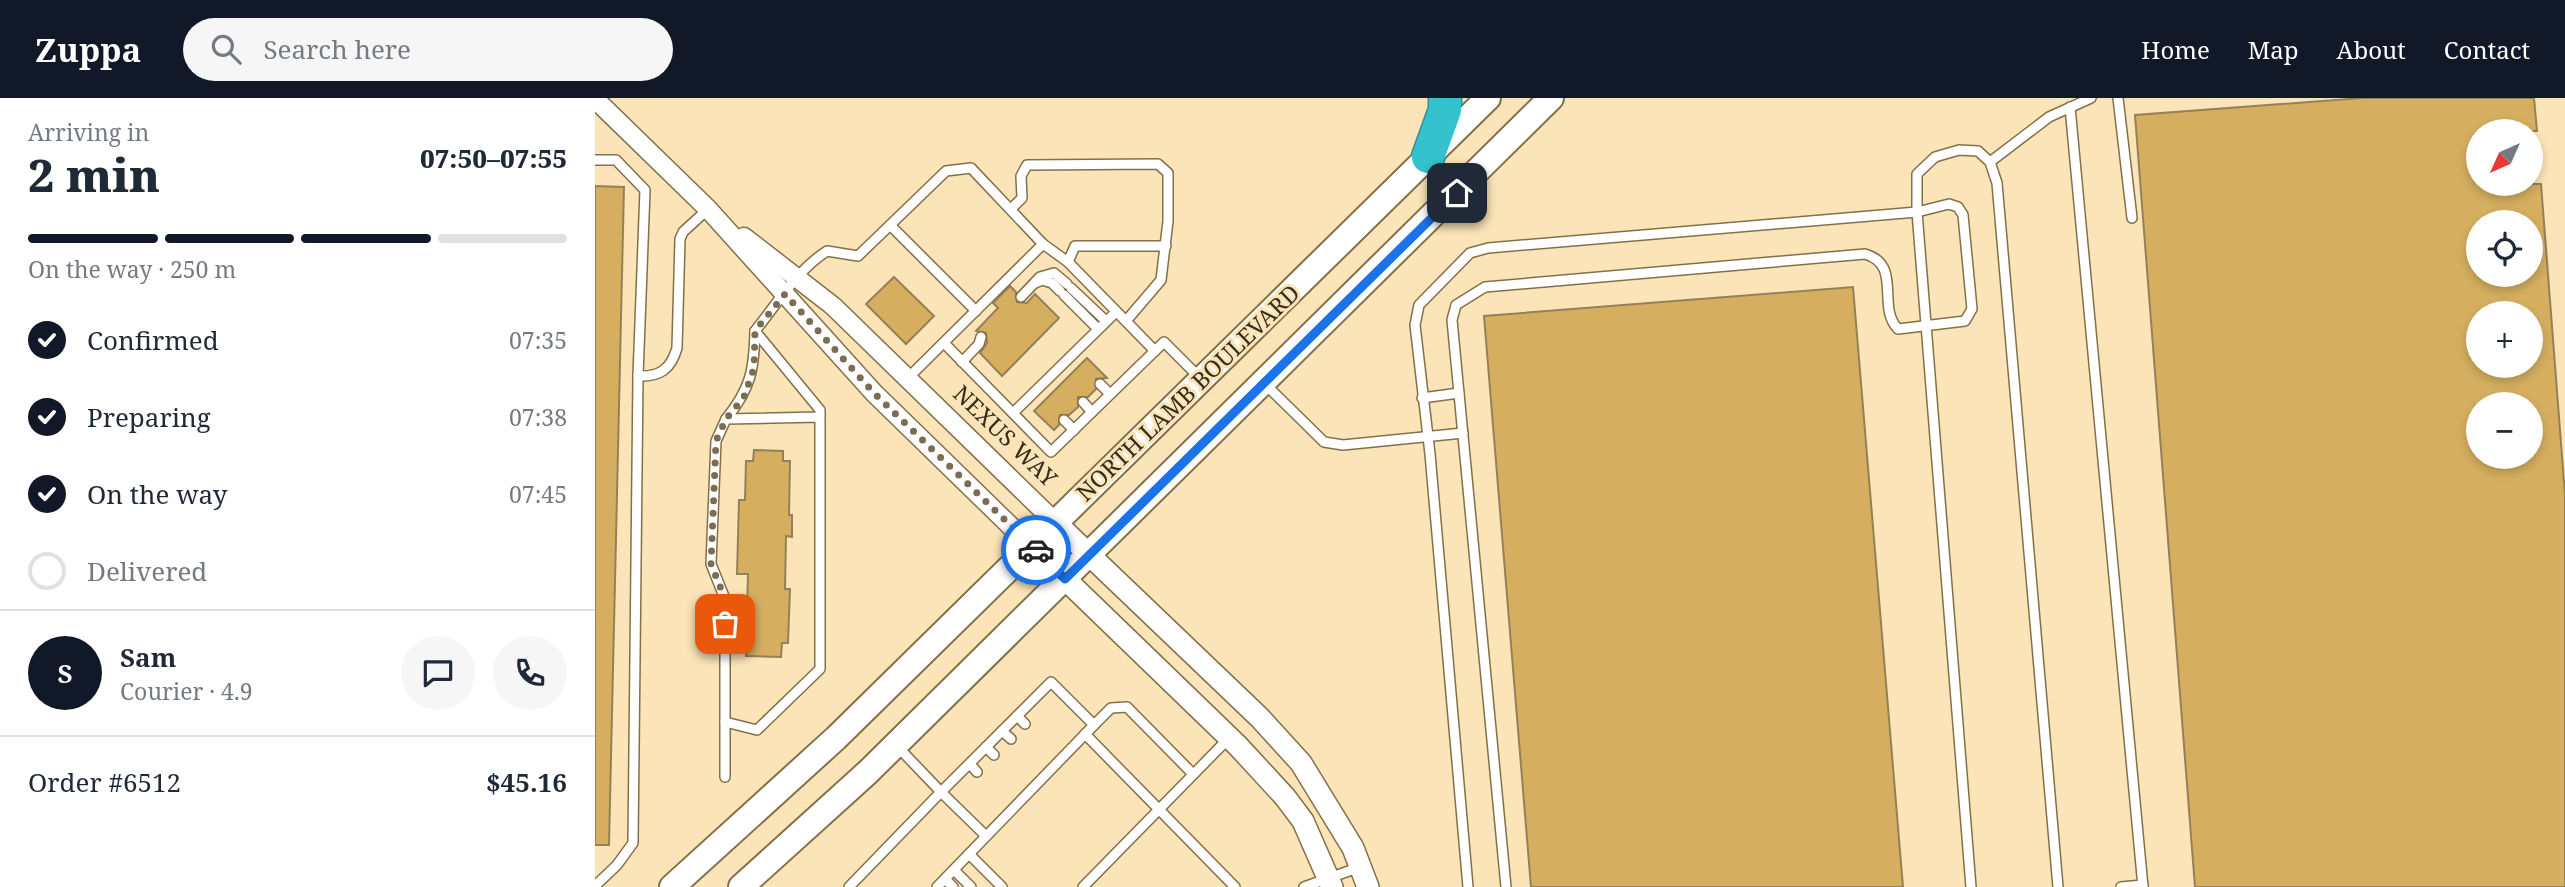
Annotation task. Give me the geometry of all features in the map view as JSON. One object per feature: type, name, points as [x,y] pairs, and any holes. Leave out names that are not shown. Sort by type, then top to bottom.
[{"type":"highway","points":[[1428,157],[1445,110],[1445,98]]},
{"type":"main road","name":"NORTH LAMB BOULEVARD","points":[[672,887],[836,738],[1488,98]]},
{"type":"main road","name":"NORTH LAMB BOULEVARD","points":[[741,887],[896,745],[1265,384],[1551,98]]},
{"type":"street","name":"NEXUS WAY","points":[[595,99],[708,208],[874,393],[1229,738],[1285,797],[1303,821],[1330,881]]},
{"type":"street","name":"NEXUS WAY","points":[[708,208],[833,306],[1260,718],[1301,763],[1341,828],[1368,887]]},
{"type":"lane","points":[[1990,162],[2049,117],[2091,98]]},
{"type":"lane","points":[[2118,98],[2132,218]]},
{"type":"lane","points":[[2070,107],[2143,886],[2121,887]]},
{"type":"lane","points":[[1971,887],[1917,212],[1917,174],[1935,156],[1959,150],[1978,151],[1990,162],[1997,183],[2058,887]]},
{"type":"lane","points":[[595,160],[616,160],[645,190],[638,376],[633,843],[595,886]]},
{"type":"lane","points":[[1011,209],[1022,198],[1021,176],[1027,165],[1158,164],[1168,173],[1166,246],[1161,280],[1126,321]]},
{"type":"lane","points":[[725,777],[725,599],[711,564],[716,441],[726,419],[744,397],[754,368],[755,331],[797,278],[827,251],[858,256],[946,171],[959,167],[971,168],[1043,244],[1068,262],[1155,351]]},
{"type":"lane","points":[[1468,887],[1415,325],[1419,305],[1470,254],[1488,248],[1917,212],[1949,204],[1958,207],[1963,215],[1972,309],[1965,321],[1898,329],[1891,322],[1884,265],[1876,257],[1865,254],[1485,287],[1456,305],[1452,320],[1506,887]]},
{"type":"lane","points":[[638,376],[663,373],[673,362],[680,239],[683,232],[708,208]]},
{"type":"lane","points":[[891,226],[976,311]]},
{"type":"lane","points":[[908,378],[1043,244]]},
{"type":"lane","points":[[1068,262],[1075,246],[1166,246]]},
{"type":"lane","points":[[1021,297],[1034,283],[1042,280],[1066,290],[1106,321]]},
{"type":"lane","points":[[1066,290],[1098,330]]},
{"type":"lane","points":[[1013,413],[1116,312]]},
{"type":"lane","points":[[725,722],[757,730],[820,669],[820,410],[755,331]]},
{"type":"lane","points":[[962,362],[979,344],[981,337]]},
{"type":"lane","points":[[944,343],[1051,452],[1164,342],[1202,380]]},
{"type":"lane","points":[[1072,355],[1080,364]]},
{"type":"lane","points":[[1054,373],[1063,382]]},
{"type":"lane","points":[[1100,384],[1110,394]]},
{"type":"lane","points":[[1265,384],[1324,442],[1343,445],[1462,433]]},
{"type":"lane","points":[[1035,391],[1044,400]]},
{"type":"lane","points":[[1422,398],[1459,393]]},
{"type":"lane","points":[[1083,402],[1092,412]]},
{"type":"lane","points":[[726,419],[820,417]]},
{"type":"lane","points":[[1064,420],[1074,430]]},
{"type":"lane","points":[[849,887],[1051,682],[1094,725]]},
{"type":"lane","points":[[937,887],[1111,708],[1127,707],[1193,774]]},
{"type":"lane","points":[[1017,716],[1025,724]]},
{"type":"lane","points":[[1002,731],[1011,739]]},
{"type":"lane","points":[[1085,734],[1235,887]]},
{"type":"lane","points":[[1083,887],[1229,738]]},
{"type":"lane","points":[[896,745],[986,836]]},
{"type":"lane","points":[[986,747],[994,755]]},
{"type":"lane","points":[[1052,752],[1060,760]]},
{"type":"lane","points":[[969,764],[977,772]]},
{"type":"lane","points":[[1038,767],[1046,775]]},
{"type":"lane","points":[[1022,783],[1030,791]]},
{"type":"lane","points":[[1006,800],[1013,808]]},
{"type":"lane","points":[[969,854],[1002,887]]},
{"type":"lane","points":[[1304,887],[1330,881],[1360,867]]},
{"type":"lane","points":[[954,870],[971,887]]},
{"type":"lane","points":[[595,873],[608,873]]},
{"type":"lane","points":[[945,879],[953,887]]},
{"type":"building","points":[[2362,98],[2534,98],[2536,119],[2466,119],[2466,196],[2542,196],[2565,495],[2565,887],[2195,887],[2135,115]]},
{"type":"building","points":[[595,186],[624,187],[609,845],[595,845]]},
{"type":"building","points":[[894,277],[934,316],[906,344],[866,304]]},
{"type":"building","points":[[1010,286],[1016,292],[1017,302],[1027,303],[1035,294],[1059,318],[1002,376],[980,353],[987,343],[986,333],[976,331],[998,308],[993,303]]},
{"type":"building","points":[[1853,287],[1903,887],[1531,887],[1484,316]]},
{"type":"building","points":[[1087,358],[1107,378],[1096,379],[1096,389],[1088,397],[1078,397],[1078,407],[1069,415],[1060,415],[1059,425],[1054,430],[1034,411]]},
{"type":"building","points":[[754,450],[783,451],[783,461],[790,461],[789,515],[792,515],[792,537],[786,536],[785,589],[790,589],[788,643],[782,643],[781,657],[746,656],[747,642],[740,642],[741,609],[747,609],[748,574],[737,574],[739,500],[745,500],[746,461],[753,461]]},
{"type":"way so far","points":[[725,624],[725,599],[711,564],[716,441],[726,419],[744,397],[754,368],[755,331],[785,294],[874,393],[1036,550]]},
{"type":"route","points":[[1036,550],[1065,579],[1457,193]]}]
